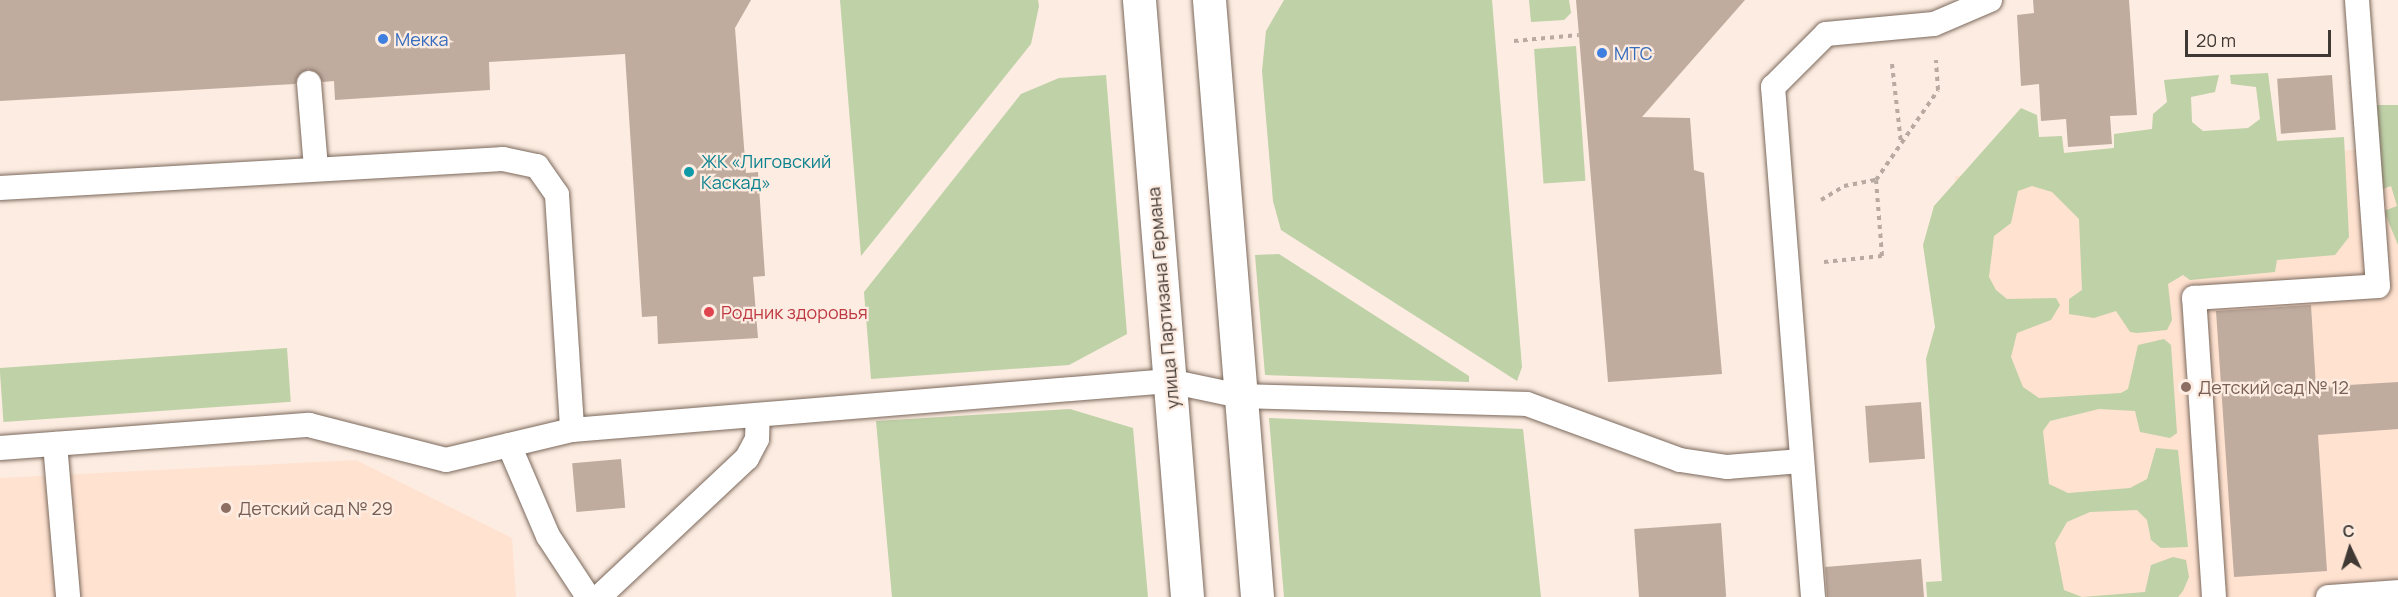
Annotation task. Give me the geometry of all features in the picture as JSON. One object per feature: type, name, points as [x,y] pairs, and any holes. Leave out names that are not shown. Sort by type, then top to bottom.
[{"type":"main road","name":"улица Партизана Германа","points":[[1139,0],[1187,597]]},
{"type":"main road","points":[[1209,0],[1257,597]]},
{"type":"lane","points":[[1813,597],[1784,266],[1773,87],[1826,34],[1934,24],[1990,0]]},
{"type":"lane","points":[[2214,597],[2194,298],[2388,285],[2357,0]]},
{"type":"lane","points":[[309,83],[316,169]]},
{"type":"lane","points":[[0,188],[503,159],[537,166],[557,195],[572,430]]},
{"type":"lane","points":[[0,448],[309,425],[446,460],[572,430],[1169,381],[1241,396],[1527,404],[1680,460],[1727,467],[1801,462]]},
{"type":"lane","points":[[599,597],[747,458],[757,439],[758,416]]},
{"type":"lane","points":[[55,444],[68,597]]},
{"type":"lane","points":[[509,446],[548,536],[588,597]]},
{"type":"lane","points":[[2328,597],[2398,592]]},
{"type":"path","points":[[1784,266],[1882,256],[1876,180],[1938,90],[1934,24]]},
{"type":"path","points":[[1888,28],[1901,144]]},
{"type":"path","points":[[1514,41],[1579,36]]},
{"type":"path","points":[[1782,224],[1844,186],[1876,180]]},
{"type":"shaded area","name":"Детский сад № 12","points":[[2398,147],[2398,597],[1994,597],[1955,176]]},
{"type":"shaded area","name":"Детский сад № 29","points":[[356,460],[512,538],[516,597],[0,597],[0,478]]},
{"type":"green space","points":[[840,0],[1038,0],[1039,6],[1031,44],[861,256]]},
{"type":"green space","points":[[1284,0],[1492,0],[1522,367],[1517,381],[1281,230],[1273,201],[1262,71],[1266,31]]},
{"type":"green space","points":[[1529,0],[1569,0],[1571,13],[1564,20],[1531,22]]},
{"type":"green space","points":[[1576,46],[1585,181],[1544,184],[1534,49]]},
{"type":"green space","points":[[2268,73],[2277,141],[2344,137],[2349,237],[2335,255],[2277,260],[2275,272],[2190,280],[2183,275],[2168,284],[2172,320],[2167,330],[2137,333],[2130,332],[2116,311],[2094,318],[2069,314],[2069,299],[2082,290],[2079,219],[2052,192],[2032,186],[2018,191],[2011,223],[1994,236],[1989,277],[1996,290],[2007,299],[2056,298],[2060,305],[2051,320],[2017,333],[2011,357],[2023,387],[2039,398],[2121,393],[2128,389],[2138,345],[2164,339],[2171,345],[2177,433],[2170,438],[2140,432],[2135,411],[2099,409],[2050,421],[2043,431],[2049,484],[2068,493],[2130,488],[2147,479],[2156,448],[2178,450],[2188,547],[2161,548],[2151,540],[2147,520],[2137,510],[2090,512],[2067,522],[2055,543],[2064,590],[2082,597],[1927,597],[1926,582],[1942,581],[1926,359],[1935,327],[1923,245],[1934,206],[2021,108],[2037,115],[2039,137],[2062,136],[2064,153],[2114,148],[2114,134],[2152,129],[2153,114],[2167,102],[2164,80],[2219,75],[2215,92],[2191,97],[2192,122],[2203,131],[2248,128],[2260,119],[2256,87],[2231,84],[2230,75]]},
{"type":"green space","points":[[1106,75],[1127,334],[1069,365],[871,379],[864,292],[1021,94],[1059,78]]},
{"type":"green space","points":[[2375,105],[2398,105],[2398,245],[2384,211],[2397,206],[2391,186],[2377,191]]},
{"type":"green space","points":[[1279,254],[1469,376],[1469,382],[1265,375],[1255,255]]},
{"type":"green space","points":[[287,348],[291,402],[3,422],[0,368]]},
{"type":"green space","points":[[1070,409],[1133,428],[1148,597],[892,597],[876,421]]},
{"type":"green space","points":[[1269,418],[1523,429],[1541,597],[1284,597]]},
{"type":"green space","points":[[2173,557],[2186,560],[2189,577],[2178,597],[2082,597],[2145,592],[2151,565]]},
{"type":"building","name":"ЖК «Лиговский Каскад»","points":[[0,0],[751,0],[735,28],[746,173],[758,172],[765,276],[753,277],[758,338],[658,344],[657,316],[642,317],[625,54],[489,62],[490,90],[335,100],[334,81],[323,82],[308,69],[295,84],[0,101]]},
{"type":"building","points":[[1576,0],[1745,0],[1642,117],[1690,118],[1694,170],[1704,173],[1722,374],[1608,382]]},
{"type":"building","points":[[2033,0],[2129,0],[2137,115],[2110,116],[2112,144],[2068,147],[2066,119],[2041,121],[2039,84],[2021,86],[2017,15],[2034,13]]},
{"type":"building","points":[[2332,75],[2336,130],[2281,134],[2277,79]]},
{"type":"building","points":[[2311,305],[2316,387],[2398,382],[2398,429],[2318,435],[2327,571],[2234,577],[2216,311]]},
{"type":"building","points":[[1921,402],[1925,459],[1869,463],[1865,406]]},
{"type":"building","points":[[621,459],[625,508],[576,512],[572,463]]},
{"type":"building","points":[[1721,523],[1726,597],[1639,597],[1634,529]]},
{"type":"building","points":[[1921,559],[1924,597],[1827,597],[1825,567]]},
{"type":"place","name":"Мекка","points":[[383,39]]},
{"type":"place","name":"МТС","points":[[1602,53]]},
{"type":"place","name":"ЖК «Лиговский Каскад»","points":[[689,172]]},
{"type":"place","name":"Родник здоровья","points":[[709,312]]},
{"type":"place","name":"Детский сад № 12","points":[[2186,387]]},
{"type":"place","name":"Детский сад № 29","points":[[226,508]]}]
